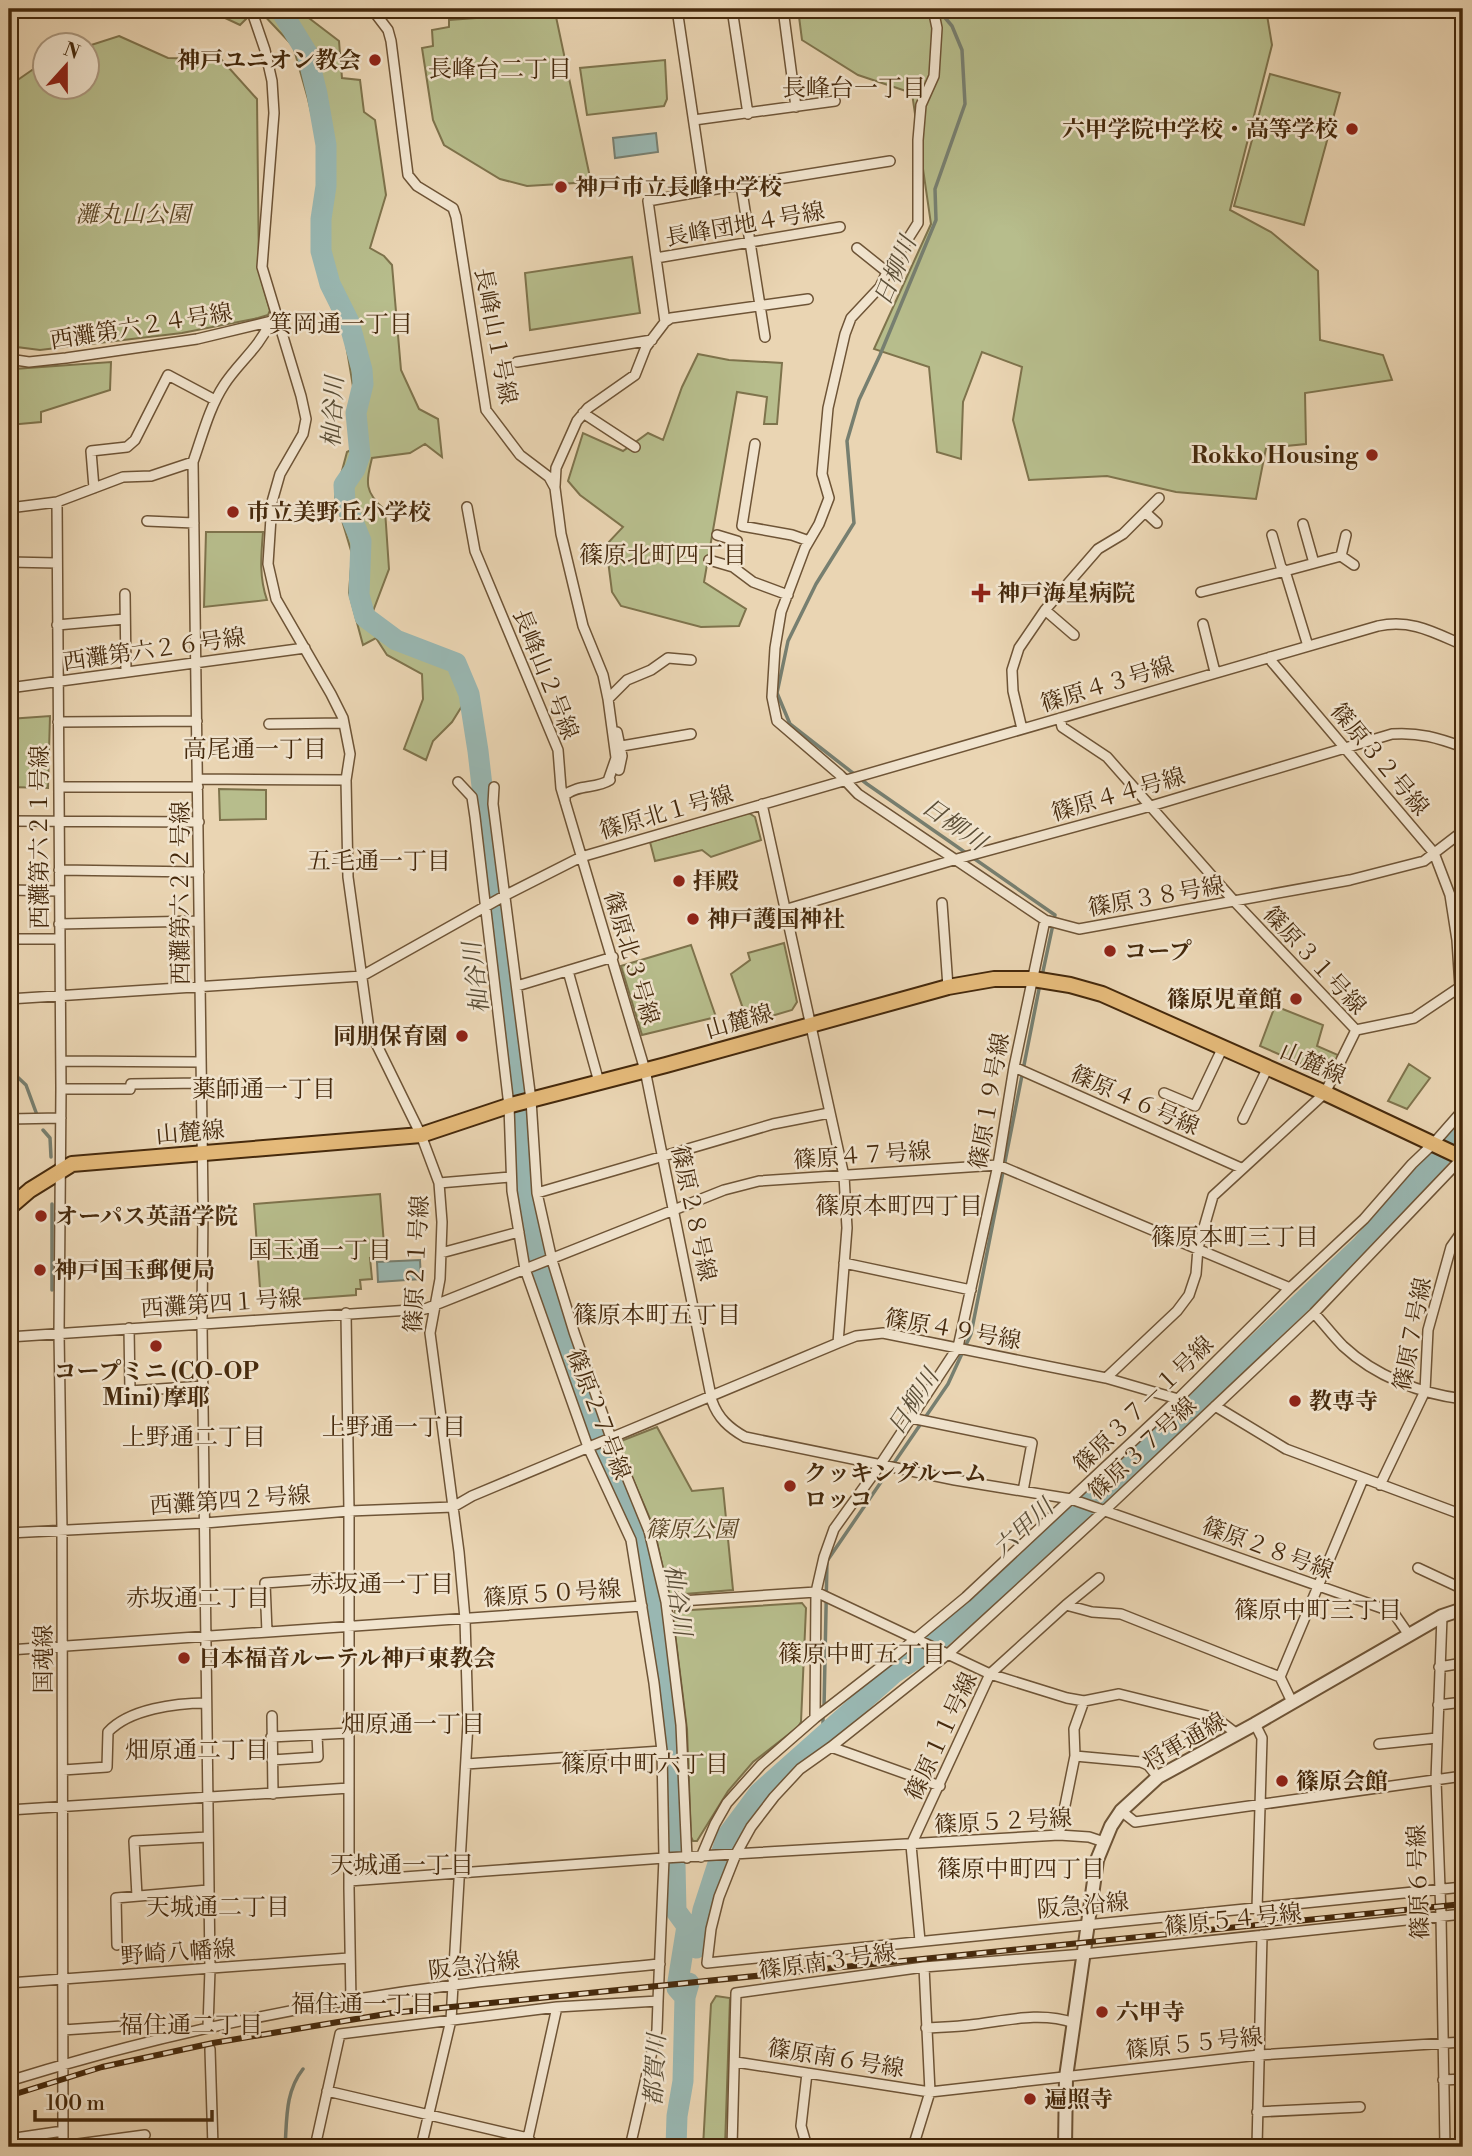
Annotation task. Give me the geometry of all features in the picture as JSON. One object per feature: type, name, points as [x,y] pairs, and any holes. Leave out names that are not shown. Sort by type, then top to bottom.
[{"type":"main road","name":"山麓線","points":[[9,1208],[30,1190],[72,1164],[421,1135],[510,1106],[948,987],[994,979],[1033,979],[1102,994],[1463,1157]]},
{"type":"street","points":[[251,9],[272,80],[274,113],[262,267],[273,321],[301,396],[306,419],[303,434],[280,474],[272,502],[268,564],[276,599],[331,694],[344,723],[350,754],[346,780],[348,877],[369,1028],[421,1135]]},
{"type":"street","name":"長峰山１号線","points":[[372,9],[388,30],[391,41],[408,175],[417,186],[453,208],[456,217],[486,410],[520,455],[549,477],[555,488]]},
{"type":"street","points":[[677,9],[704,191]]},
{"type":"street","points":[[732,9],[748,114]]},
{"type":"street","points":[[783,9],[796,107]]},
{"type":"street","name":"篠原３８号線","points":[[933,9],[936,22],[934,76],[921,106],[918,140],[918,223],[880,287],[851,318],[845,334],[828,408],[822,474],[829,498],[781,612],[775,648],[772,697],[777,721],[846,780],[858,794],[959,858],[1046,920],[1079,929],[1350,880],[1424,861],[1463,831]]},
{"type":"street","points":[[694,120],[835,101]]},
{"type":"street","points":[[665,322],[648,201],[890,161]]},
{"type":"street","points":[[741,185],[765,338]]},
{"type":"street","name":"長峰団地４号線","points":[[656,258],[840,227]]},
{"type":"street","points":[[857,248],[887,272]]},
{"type":"street","points":[[565,802],[565,795],[571,790],[596,787],[608,781],[615,766],[617,747],[603,675],[583,626],[561,534],[555,488],[556,468],[576,421],[635,375],[652,340],[671,318],[808,299]]},
{"type":"street","points":[[9,508],[57,502],[122,477],[151,476],[193,462],[215,400],[238,365],[263,339],[273,321]]},
{"type":"street","name":"西灘第六２４号線","points":[[9,359],[29,362],[66,358],[197,339],[273,321]]},
{"type":"street","points":[[517,362],[652,340]]},
{"type":"street","points":[[94,488],[91,451],[127,447],[135,440],[168,375],[215,400]]},
{"type":"street","points":[[583,413],[635,447]]},
{"type":"street","points":[[755,444],[742,526],[792,535],[809,541]]},
{"type":"street","name":"西灘第六２２号線","points":[[193,462],[201,1154],[204,1204],[202,1324],[210,1969],[208,2027]]},
{"type":"street","points":[[1022,729],[1013,691],[1012,670],[1019,648],[1045,610],[1098,549],[1123,534],[1159,498]]},
{"type":"street","name":"西灘第六２１号線","points":[[57,502],[60,1171]]},
{"type":"street","name":"長峰山２号線","points":[[467,507],[475,551],[558,750],[561,788],[582,857]]},
{"type":"street","points":[[1145,512],[1157,523]]},
{"type":"street","points":[[147,521],[194,523]]},
{"type":"street","points":[[1303,524],[1314,563]]},
{"type":"street","points":[[717,535],[737,541],[733,567]]},
{"type":"street","points":[[1272,535],[1308,646]]},
{"type":"street","points":[[1341,556],[1346,535]]},
{"type":"street","points":[[1201,592],[1341,556],[1354,565]]},
{"type":"street","points":[[709,560],[733,567],[752,582],[788,595]]},
{"type":"street","points":[[9,562],[57,563]]},
{"type":"street","points":[[125,594],[126,671]]},
{"type":"street","points":[[1045,610],[1074,635]]},
{"type":"street","points":[[57,625],[125,619]]},
{"type":"street","name":"篠原４３号線","points":[[762,804],[1378,626],[1397,623],[1417,626],[1463,646]]},
{"type":"street","points":[[1203,624],[1215,672]]},
{"type":"street","name":"西灘第六２６号線","points":[[9,688],[305,648]]},
{"type":"street","name":"篠原３２号線","points":[[1270,657],[1272,663],[1434,853],[1450,895],[1462,987],[1414,1018],[1356,1030]]},
{"type":"street","points":[[608,699],[626,680],[651,670],[668,658],[691,660]]},
{"type":"street","name":"篠原３１号線","points":[[1060,719],[1062,727],[1107,757],[1234,901],[1356,1030],[1325,1093],[1213,1196],[1198,1248],[1196,1274],[1189,1295],[1177,1311],[1106,1378]]},
{"type":"street","points":[[58,722],[197,721]]},
{"type":"street","points":[[269,724],[344,723]]},
{"type":"street","name":"篠原４４号線","points":[[783,910],[959,858],[1151,806],[1392,734],[1414,732],[1435,736],[1463,747]]},
{"type":"street","points":[[617,747],[691,734]]},
{"type":"street","points":[[59,788],[346,780]]},
{"type":"street","name":"篠原２７号線","points":[[458,782],[472,797],[510,1106],[512,1177],[525,1269],[588,1447],[631,1540],[662,1751],[664,1858]]},
{"type":"street","name":"篠原２７号線","points":[[494,788],[493,804],[517,986],[537,1193],[552,1260],[574,1332],[611,1438],[649,1531],[666,1602],[681,1725],[687,1858]]},
{"type":"street","points":[[762,804],[783,910],[844,1176],[846,1228],[838,1343]]},
{"type":"street","name":"篠原北１号線","points":[[362,976],[582,857],[762,804]]},
{"type":"street","points":[[9,821],[199,822]]},
{"type":"street","name":"篠原北３号線","points":[[582,857],[645,1070]]},
{"type":"street","points":[[59,870],[199,872]]},
{"type":"street","points":[[9,890],[59,891]]},
{"type":"street","points":[[942,903],[948,987]]},
{"type":"street","name":"篠原１９号線","points":[[816,1718],[817,1593],[834,1529],[882,1465],[959,1347],[1046,920]]},
{"type":"street","points":[[59,924],[199,921]]},
{"type":"street","points":[[9,939],[59,939]]},
{"type":"street","points":[[517,986],[613,957]]},
{"type":"street","points":[[568,971],[599,1082]]},
{"type":"street","points":[[9,999],[362,976]]},
{"type":"street","points":[[1164,1093],[1195,1106],[1223,1047]]},
{"type":"street","points":[[61,1061],[201,1062]]},
{"type":"street","name":"篠原４６号線","points":[[1014,1067],[1241,1168]]},
{"type":"street","points":[[1243,1119],[1268,1068]]},
{"type":"street","name":"篠原２８号線","points":[[645,1070],[711,1395],[715,1411],[732,1429],[745,1437],[1070,1499],[1393,1612],[1409,1635]]},
{"type":"street","points":[[61,1089],[130,1089],[131,1084],[201,1083]]},
{"type":"street","name":"篠原３７－１号線","points":[[816,1718],[966,1597],[1178,1399],[1364,1219],[1463,1110]]},
{"type":"street","points":[[537,1193],[773,1124],[829,1113]]},
{"type":"street","points":[[9,1119],[61,1118]]},
{"type":"street","name":"篠原２１号線","points":[[421,1135],[439,1184],[441,1253],[436,1305],[430,1333],[465,1619],[468,1723],[454,1985],[450,2020],[421,2147]]},
{"type":"street","name":"篠原３７号線","points":[[831,1747],[948,1654],[1104,1511],[1314,1313],[1463,1157]]},
{"type":"street","name":"篠原４７号線","points":[[525,1269],[673,1208],[759,1181],[998,1165],[1290,1288]]},
{"type":"street","name":"国魂線","points":[[60,1171],[63,2147]]},
{"type":"street","points":[[439,1184],[512,1177]]},
{"type":"street","name":"篠原７号線","points":[[1380,1485],[1425,1391],[1428,1330],[1451,1247],[1463,1230]]},
{"type":"street","points":[[441,1253],[519,1232]]},
{"type":"street","points":[[844,1263],[971,1290]]},
{"type":"street","points":[[436,1305],[525,1269]]},
{"type":"street","name":"西灘第四１号線","points":[[9,1336],[425,1309],[436,1305]]},
{"type":"street","points":[[346,1313],[351,2001]]},
{"type":"street","points":[[1314,1313],[1343,1347],[1371,1368],[1425,1391],[1463,1399]]},
{"type":"street","points":[[129,1328],[130,1391],[203,1386]]},
{"type":"street","name":"篠原４９号線","points":[[588,1447],[856,1336],[883,1333],[1106,1378],[1178,1399]]},
{"type":"street","points":[[1216,1405],[1286,1449],[1463,1515]]},
{"type":"street","points":[[913,1419],[1032,1443],[1023,1491]]},
{"type":"street","points":[[453,1507],[472,1496],[588,1447]]},
{"type":"street","points":[[1280,1677],[1363,1479]]},
{"type":"street","name":"西灘第四２号線","points":[[9,1533],[205,1523],[349,1510],[453,1507]]},
{"type":"street","points":[[1418,1568],[1463,1590],[1463,1609]]},
{"type":"street","points":[[267,1632],[265,1583],[349,1577]]},
{"type":"street","name":"篠原１１号線","points":[[911,1845],[990,1674],[1099,1578]]},
{"type":"street","points":[[666,1602],[817,1593],[990,1674],[1084,1701],[1119,1694],[1216,1718],[1237,1734]]},
{"type":"street","points":[[1066,1605],[1091,1612],[1121,1614],[1280,1677],[1292,1702]]},
{"type":"street","name":"篠原５０号線","points":[[9,1650],[642,1606]]},
{"type":"street","name":"将軍通線","points":[[1065,2147],[1066,2077],[1097,1860],[1111,1826],[1121,1811],[1158,1777],[1442,1616],[1463,1609]]},
{"type":"street","name":"篠原６号線","points":[[1442,1616],[1436,1780],[1445,2147]]},
{"type":"street","points":[[1439,1667],[1463,1663]]},
{"type":"street","points":[[1059,1835],[1075,1756],[1074,1729],[1084,1701]]},
{"type":"street","points":[[1438,1705],[1463,1702]]},
{"type":"street","points":[[63,1770],[107,1767],[108,1732],[114,1726],[158,1707],[206,1703]]},
{"type":"street","points":[[272,1717],[273,1794]]},
{"type":"street","points":[[349,1881],[460,1871],[701,1857],[727,1803],[761,1765],[816,1718]]},
{"type":"street","points":[[1255,1724],[1262,1738],[1257,1909]]},
{"type":"street","points":[[271,1737],[349,1734]]},
{"type":"street","points":[[272,1760],[318,1757],[317,1735]]},
{"type":"street","points":[[1379,1744],[1437,1738]]},
{"type":"street","points":[[736,1854],[774,1797],[800,1769],[831,1747],[940,1786]]},
{"type":"street","points":[[466,1765],[662,1751]]},
{"type":"street","points":[[1075,1756],[1141,1762],[1148,1765],[1158,1777]]},
{"type":"street","points":[[1121,1811],[1135,1822],[1463,1776]]},
{"type":"street","points":[[9,1810],[349,1788]]},
{"type":"street","name":"篠原５２号線","points":[[701,1857],[1059,1835],[1089,1837],[1104,1842]]},
{"type":"street","points":[[136,1896],[134,1842],[208,1837]]},
{"type":"street","points":[[911,1845],[920,1941]]},
{"type":"street","name":"阪急沿線","points":[[736,1854],[719,1897],[711,1929],[707,1963],[1463,1887]]},
{"type":"street","points":[[630,2147],[657,2030],[664,1858]]},
{"type":"street","points":[[117,1945],[116,1898],[208,1890]]},
{"type":"street","name":"篠原５４号線","points":[[924,1967],[1084,1954],[1463,1914]]},
{"type":"street","points":[[1257,2147],[1262,1935]]},
{"type":"street","name":"野崎八幡線","points":[[9,1983],[349,1958]]},
{"type":"street","name":"阪急沿線","points":[[9,2081],[208,2027],[351,2001],[454,1985],[660,1964]]},
{"type":"street","points":[[913,2147],[930,2092],[924,1967]]},
{"type":"street","name":"篠原南３号線","points":[[736,2062],[736,1993],[924,1967]]},
{"type":"street","points":[[315,2147],[340,2034],[557,2007],[658,2001]]},
{"type":"street","points":[[527,2143],[557,2007]]},
{"type":"street","points":[[926,2028],[965,2026],[1026,2017],[1055,2017],[1073,2023]]},
{"type":"street","points":[[63,2030],[137,2025]]},
{"type":"street","name":"篠原５５号線","points":[[930,2092],[1259,2055],[1463,2042]]},
{"type":"street","points":[[210,2049],[213,2147]]},
{"type":"street","points":[[732,2147],[736,2062]]},
{"type":"street","name":"篠原南６号線","points":[[736,2062],[930,2092]]},
{"type":"street","points":[[807,2073],[801,2126],[807,2147]]},
{"type":"street","points":[[1443,2080],[1463,2078]]},
{"type":"street","points":[[327,2091],[428,2115],[535,2147]]},
{"type":"street","points":[[1258,2112],[1360,2107]]},
{"type":"street","points":[[9,2139],[63,2131]]},
{"type":"street","points":[[63,2147],[145,2135]]},
{"type":"green space","points":[[206,9],[256,9],[240,25]]},
{"type":"green space","points":[[258,9],[297,9],[339,41],[342,78],[360,80],[364,112],[375,120],[386,195],[370,248],[384,256],[392,265],[401,370],[419,409],[438,419],[442,457],[425,444],[410,453],[372,458],[368,487],[373,498],[385,510],[389,569],[372,614],[371,630],[391,644],[416,641],[446,652],[459,671],[462,706],[452,722],[433,741],[426,760],[404,749],[423,699],[422,674],[387,655],[376,638],[363,645],[349,593],[352,554],[335,497],[347,452],[364,443],[363,425],[359,423],[345,338],[321,283],[316,260],[321,155],[293,46]]},
{"type":"green space","points":[[798,9],[1266,9],[1272,45],[1230,210],[1271,232],[1318,271],[1320,340],[1383,355],[1392,380],[1305,393],[1306,444],[1266,448],[1256,499],[1176,492],[1107,476],[1029,480],[1013,420],[1022,367],[982,352],[963,402],[961,459],[937,452],[929,367],[874,349],[931,224],[912,93],[858,75],[802,40]]},
{"type":"green space","points":[[555,12],[591,182],[527,186],[500,179],[444,145],[433,120],[422,48],[433,46],[432,30],[449,27],[449,20]]},
{"type":"green space","name":"灘丸山公園","points":[[119,36],[168,58],[221,59],[257,99],[259,272],[270,310],[268,315],[182,333],[40,350],[9,346],[9,86],[32,70],[32,102],[102,102],[102,41]]},
{"type":"green space","points":[[665,60],[667,99],[664,106],[587,115],[580,68]]},
{"type":"green space","points":[[1270,74],[1340,93],[1304,225],[1234,206]]},
{"type":"green space","points":[[632,257],[640,313],[530,330],[525,273]]},
{"type":"green space","points":[[698,354],[729,360],[782,363],[777,424],[764,424],[767,397],[737,392],[704,582],[746,609],[739,626],[701,627],[621,606],[612,592],[606,545],[623,527],[580,495],[568,481],[583,433],[623,451],[648,433],[663,440],[682,387]]},
{"type":"green space","points":[[111,362],[110,390],[41,412],[41,422],[9,425],[9,384],[13,384],[14,369]]},
{"type":"green space","points":[[206,532],[263,532],[262,575],[267,600],[204,607]]},
{"type":"green space","points":[[50,716],[48,788],[9,787],[9,719]]},
{"type":"green space","points":[[219,789],[266,790],[266,819],[220,820]]},
{"type":"green space","points":[[749,813],[755,817],[761,840],[711,857],[702,850],[655,861],[650,842]]},
{"type":"green space","points":[[784,943],[797,1002],[792,1010],[748,1023],[731,974],[750,960],[748,953]]},
{"type":"green space","points":[[691,945],[716,1017],[642,1035],[621,966]]},
{"type":"green space","points":[[1275,1006],[1323,1025],[1317,1046],[1338,1055],[1337,1061],[1325,1074],[1260,1046]]},
{"type":"green space","points":[[1409,1064],[1430,1078],[1407,1109],[1388,1101]]},
{"type":"green space","points":[[380,1194],[385,1257],[370,1258],[372,1279],[360,1280],[361,1289],[356,1289],[356,1295],[261,1302],[254,1204]]},
{"type":"green space","name":"篠原公園","points":[[657,1427],[692,1491],[723,1488],[733,1590],[672,1595],[668,1592],[654,1528],[619,1447],[621,1441]]},
{"type":"green space","name":"篠原公園","points":[[802,1603],[806,1608],[801,1722],[753,1762],[728,1791],[697,1841],[693,1841],[687,1729],[673,1617],[675,1611]]},
{"type":"green space","points":[[716,1996],[730,1998],[725,2147],[703,2147],[711,2004]]},
{"type":"water","points":[[656,133],[658,152],[615,158],[613,138]]},
{"type":"water","points":[[420,1260],[421,1279],[378,1282],[377,1262]]},
{"type":"waterway","name":"杣谷川","points":[[280,9],[307,53],[317,94],[326,145],[321,251],[330,284],[349,322],[362,370],[363,384],[356,413],[360,455],[355,469],[344,485],[345,502],[361,541],[359,595],[365,617],[396,640],[456,663],[469,694],[478,751],[520,1119],[523,1178],[535,1250],[559,1336],[593,1430],[643,1547],[652,1587],[673,1771],[676,1911],[687,1926],[677,1988],[685,1997]]},
{"type":"waterway","name":"日柳川","points":[[890,9],[896,16],[941,13],[952,26],[962,50],[965,104],[935,189],[936,220],[859,400],[847,441],[854,523],[816,584],[788,641],[777,693],[790,724],[867,784],[1055,915],[1042,976]]},
{"type":"waterway","name":"日柳川","points":[[824,1708],[827,1561],[948,1384],[971,1334],[1040,984]]},
{"type":"waterway","points":[[9,1069],[26,1085],[37,1115]]},
{"type":"waterway","points":[[43,1130],[50,1138],[51,1157]]},
{"type":"waterway","name":"六甲川","points":[[696,1948],[703,1910],[727,1836],[759,1793],[894,1673],[921,1655],[1022,1567],[1362,1245],[1463,1131]]},
{"type":"waterway","points":[[52,1204],[52,1290]]},
{"type":"waterway","name":"日柳川","points":[[823,1715],[823,1737]]},
{"type":"waterway","name":"都賀川","points":[[676,2147],[677,2116],[683,2081],[685,1997],[689,1983]]},
{"type":"waterway","points":[[285,2147],[290,2096],[303,2069]]},
{"type":"railway","points":[[9,2096],[102,2067],[213,2043],[392,2013],[1463,1904]]},
{"type":"place","name":"神戸ユニオン教会","points":[[375,60]]},
{"type":"place","name":"六甲学院中学校・高等学校","points":[[1352,129]]},
{"type":"place","name":"神戸市立長峰中学校","points":[[561,187]]},
{"type":"place","name":"Rokko Housing","points":[[1372,455]]},
{"type":"place","name":"市立美野丘小学校","points":[[233,512]]},
{"type":"place","name":"神戸海星病院","points":[[981,593]]},
{"type":"place","name":"拝殿","points":[[679,881]]},
{"type":"place","name":"神戸護国神社","points":[[693,919]]},
{"type":"place","name":"コープ","points":[[1110,951]]},
{"type":"place","name":"篠原児童館","points":[[1296,999]]},
{"type":"place","name":"同朋保育園","points":[[462,1036]]},
{"type":"place","name":"オーパス英語学院","points":[[41,1216]]},
{"type":"place","name":"神戸国玉郵便局","points":[[40,1270]]},
{"type":"place","name":"コープミニ (CO-OP Mini) 摩耶","points":[[156,1346]]},
{"type":"place","name":"教専寺","points":[[1295,1401]]},
{"type":"place","name":"クッキングルーム ロッコ","points":[[790,1486]]},
{"type":"place","name":"日本福音ルーテル神戸東教会","points":[[184,1658]]},
{"type":"place","name":"篠原会館","points":[[1282,1781]]},
{"type":"place","name":"六甲寺","points":[[1102,2012]]},
{"type":"place","name":"遍照寺","points":[[1030,2099]]},
{"type":"district","name":"長峰台二丁目","points":[[500,69]]},
{"type":"district","name":"長峰台一丁目","points":[[854,88]]},
{"type":"district","name":"箕岡通一丁目","points":[[341,324]]},
{"type":"district","name":"篠原北町四丁目","points":[[663,555]]},
{"type":"district","name":"高尾通一丁目","points":[[255,749]]},
{"type":"district","name":"五毛通一丁目","points":[[379,861]]},
{"type":"district","name":"薬師通一丁目","points":[[264,1089]]},
{"type":"district","name":"篠原本町四丁目","points":[[899,1206]]},
{"type":"district","name":"篠原本町三丁目","points":[[1235,1237]]},
{"type":"district","name":"国玉通一丁目","points":[[320,1250]]},
{"type":"district","name":"篠原本町五丁目","points":[[657,1315]]},
{"type":"district","name":"上野通一丁目","points":[[394,1427]]},
{"type":"district","name":"上野通二丁目","points":[[194,1437]]},
{"type":"district","name":"赤坂通一丁目","points":[[382,1584]]},
{"type":"district","name":"赤坂通二丁目","points":[[198,1598]]},
{"type":"district","name":"篠原中町三丁目","points":[[1318,1610]]},
{"type":"district","name":"篠原中町五丁目","points":[[862,1654]]},
{"type":"district","name":"畑原通一丁目","points":[[413,1724]]},
{"type":"district","name":"畑原通二丁目","points":[[197,1750]]},
{"type":"district","name":"篠原中町六丁目","points":[[645,1764]]},
{"type":"district","name":"天城通一丁目","points":[[402,1865]]},
{"type":"district","name":"篠原中町四丁目","points":[[1021,1869]]},
{"type":"district","name":"天城通二丁目","points":[[218,1907]]},
{"type":"district","name":"福住通一丁目","points":[[363,2004]]},
{"type":"district","name":"福住通二丁目","points":[[191,2025]]}]
